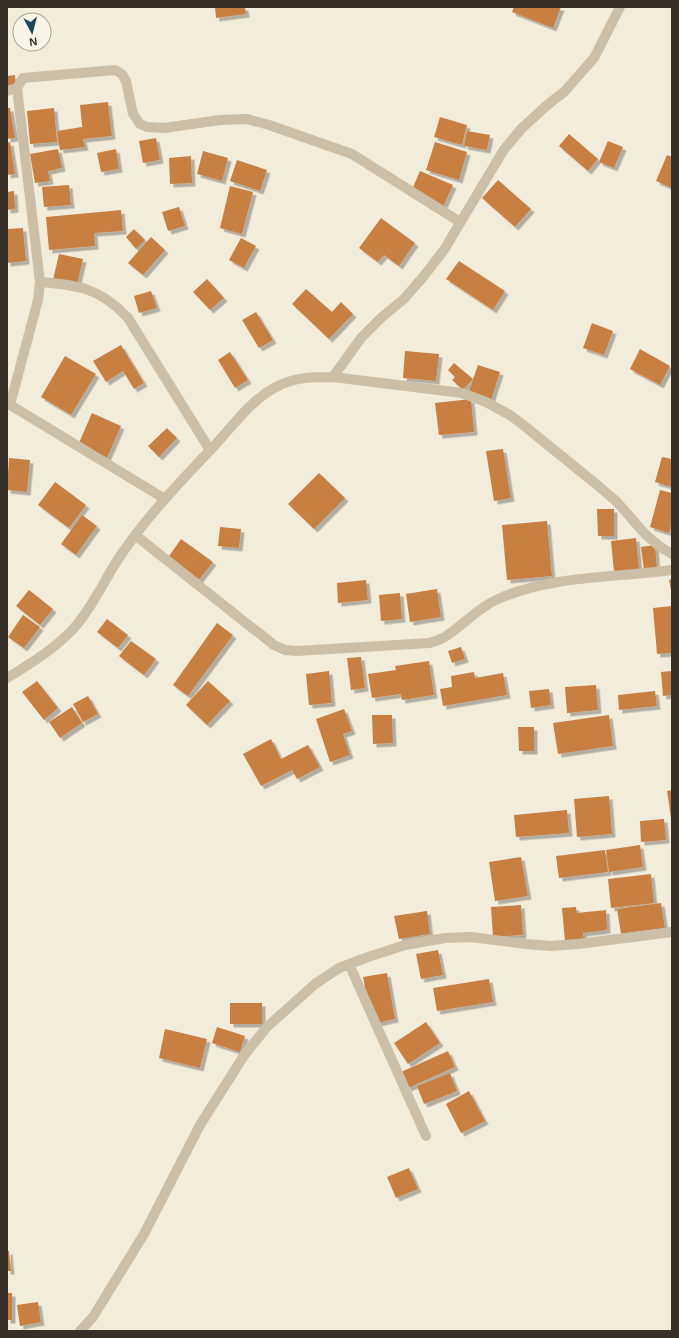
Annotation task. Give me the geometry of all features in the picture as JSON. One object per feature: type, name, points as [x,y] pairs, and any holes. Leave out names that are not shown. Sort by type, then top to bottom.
[{"type":"street","points":[[333,377],[361,338],[382,317],[404,299],[444,250],[503,151],[521,129],[544,106],[565,91],[594,58],[620,7]]},
{"type":"street","points":[[165,499],[8,404],[38,300],[40,282],[12,90],[23,78],[116,70],[122,74],[126,81],[133,114],[140,124],[147,127],[164,128],[220,120],[247,119],[269,124],[352,154],[460,222]]},
{"type":"street","points":[[40,282],[62,284],[93,291],[108,299],[119,308],[128,318],[210,450]]},
{"type":"street","points":[[7,678],[42,657],[74,628],[135,535],[165,499],[250,406],[273,388],[294,379],[333,377],[462,393],[486,402],[510,415],[596,484],[617,502],[645,534],[659,546],[672,554]]},
{"type":"street","points":[[135,535],[274,645],[285,650],[297,651],[429,643],[442,638],[476,612],[498,599],[530,588],[561,582],[672,570]]},
{"type":"street","points":[[80,1331],[93,1317],[144,1234],[200,1125],[245,1054],[267,1027],[315,984],[339,968],[349,964],[405,945],[445,938],[471,937],[498,939],[526,944],[550,946],[578,944],[672,932]]},
{"type":"street","points":[[349,964],[426,1136]]},
{"type":"building","points":[[215,7],[245,7],[246,14],[216,18]]},
{"type":"building","points":[[514,7],[561,7],[553,28],[512,12]]},
{"type":"building","points":[[15,75],[16,89],[7,90],[7,76]]},
{"type":"building","points":[[108,102],[112,136],[83,139],[85,147],[60,150],[57,131],[82,127],[83,135],[80,105]]},
{"type":"building","points":[[7,108],[10,108],[15,138],[7,139]]},
{"type":"building","points":[[54,108],[57,142],[30,144],[27,111]]},
{"type":"building","points":[[440,117],[467,125],[462,145],[434,137]]},
{"type":"building","points":[[467,131],[490,135],[487,150],[464,146]]},
{"type":"building","points":[[569,134],[598,159],[588,171],[559,146]]},
{"type":"building","points":[[156,138],[160,160],[143,163],[139,141]]},
{"type":"building","points":[[608,141],[623,147],[614,168],[599,162]]},
{"type":"building","points":[[10,142],[15,174],[7,175],[7,143]]},
{"type":"building","points":[[435,142],[467,152],[459,180],[426,170]]},
{"type":"building","points":[[58,149],[62,168],[48,171],[50,181],[35,183],[30,154]]},
{"type":"building","points":[[116,149],[119,169],[101,172],[97,153]]},
{"type":"building","points":[[203,151],[228,158],[222,181],[197,174]]},
{"type":"building","points":[[667,155],[672,157],[672,188],[656,181]]},
{"type":"building","points":[[191,156],[192,183],[170,184],[169,158]]},
{"type":"building","points":[[237,160],[267,170],[260,191],[230,181]]},
{"type":"building","points":[[420,171],[453,185],[443,207],[411,192]]},
{"type":"building","points":[[498,180],[531,209],[515,227],[482,198]]},
{"type":"building","points":[[69,185],[71,205],[44,207],[42,187]]},
{"type":"building","points":[[230,186],[253,192],[242,234],[220,228]]},
{"type":"building","points":[[14,191],[15,209],[7,210],[7,192]]},
{"type":"building","points":[[179,207],[185,226],[168,231],[162,212]]},
{"type":"building","points":[[121,210],[123,231],[94,233],[95,246],[49,250],[46,217]]},
{"type":"building","points":[[381,218],[415,243],[399,266],[384,255],[378,262],[359,248]]},
{"type":"building","points":[[23,228],[26,261],[7,263],[7,229]]},
{"type":"building","points":[[134,229],[145,240],[136,249],[126,237]]},
{"type":"building","points":[[151,237],[165,250],[143,275],[128,263]]},
{"type":"building","points":[[241,238],[256,246],[244,268],[229,260]]},
{"type":"building","points":[[59,254],[83,259],[77,285],[53,280]]},
{"type":"building","points":[[459,261],[505,291],[493,310],[446,279]]},
{"type":"building","points":[[207,279],[224,298],[210,310],[193,292]]},
{"type":"building","points":[[306,289],[332,312],[341,302],[353,314],[329,339],[292,304]]},
{"type":"building","points":[[151,291],[157,308],[139,313],[134,296]]},
{"type":"building","points":[[256,312],[273,340],[259,348],[242,320]]},
{"type":"building","points":[[592,323],[613,331],[604,355],[583,348]]},
{"type":"building","points":[[121,345],[144,383],[134,389],[123,371],[106,382],[93,361]]},
{"type":"building","points":[[640,349],[670,366],[660,385],[630,369]]},
{"type":"building","points":[[405,351],[439,354],[436,381],[403,378]]},
{"type":"building","points":[[230,352],[248,380],[235,388],[218,360]]},
{"type":"building","points":[[65,356],[96,374],[71,415],[41,397]]},
{"type":"building","points":[[454,363],[473,379],[463,390],[452,380],[455,377],[448,370]]},
{"type":"building","points":[[478,365],[500,372],[491,400],[468,394]]},
{"type":"building","points":[[471,399],[474,432],[439,435],[435,403]]},
{"type":"building","points":[[92,413],[121,426],[107,458],[78,445]]},
{"type":"building","points":[[167,428],[177,438],[159,457],[148,446]]},
{"type":"building","points":[[503,449],[511,498],[494,501],[486,451]]},
{"type":"building","points":[[662,457],[672,459],[672,487],[655,482]]},
{"type":"building","points":[[9,458],[30,460],[27,492],[7,490]]},
{"type":"building","points":[[319,473],[345,498],[314,529],[288,504]]},
{"type":"building","points":[[55,482],[86,505],[69,528],[38,505]]},
{"type":"building","points":[[660,490],[672,493],[672,522],[669,533],[650,527]]},
{"type":"building","points":[[597,509],[614,509],[614,536],[598,536]]},
{"type":"building","points":[[82,515],[97,526],[76,555],[61,544]]},
{"type":"building","points":[[547,521],[552,576],[507,580],[502,525]]},
{"type":"building","points":[[220,527],[241,529],[239,548],[218,546]]},
{"type":"building","points":[[636,538],[639,569],[614,572],[611,541]]},
{"type":"building","points":[[181,539],[213,562],[198,581],[167,559]]},
{"type":"building","points":[[655,545],[657,568],[644,570],[641,547]]},
{"type":"building","points":[[672,579],[672,590],[671,590],[669,580]]},
{"type":"building","points":[[366,580],[368,600],[338,603],[337,583]]},
{"type":"building","points":[[437,589],[441,617],[410,622],[406,594]]},
{"type":"building","points":[[29,590],[53,609],[40,625],[16,606]]},
{"type":"building","points":[[400,593],[402,619],[381,621],[379,595]]},
{"type":"building","points":[[672,606],[672,653],[657,654],[653,608]]},
{"type":"building","points":[[23,615],[40,627],[24,648],[8,637]]},
{"type":"building","points":[[107,619],[128,635],[118,648],[97,632]]},
{"type":"building","points":[[217,623],[233,635],[188,696],[173,685]]},
{"type":"building","points":[[131,641],[156,659],[144,675],[119,656]]},
{"type":"building","points":[[461,647],[465,659],[452,663],[448,651]]},
{"type":"building","points":[[361,657],[365,688],[351,690],[347,658]]},
{"type":"building","points":[[429,661],[434,695],[402,700],[401,694],[372,698],[368,674],[396,670],[395,666]]},
{"type":"building","points":[[329,671],[332,703],[309,705],[306,674]]},
{"type":"building","points":[[672,671],[672,695],[663,696],[661,672]]},
{"type":"building","points":[[474,672],[475,678],[503,673],[507,695],[443,706],[440,689],[452,687],[451,676]]},
{"type":"building","points":[[37,681],[58,708],[44,720],[22,692]]},
{"type":"building","points":[[208,681],[230,701],[207,725],[186,705]]},
{"type":"building","points":[[596,685],[598,710],[567,713],[565,687]]},
{"type":"building","points":[[549,689],[551,705],[531,708],[529,691]]},
{"type":"building","points":[[655,691],[657,706],[619,710],[618,695]]},
{"type":"building","points":[[88,696],[98,714],[83,722],[73,704]]},
{"type":"building","points":[[72,707],[82,723],[60,738],[49,722]]},
{"type":"building","points":[[344,709],[352,731],[343,734],[350,755],[330,762],[316,719]]},
{"type":"building","points":[[372,715],[392,715],[393,743],[373,744]]},
{"type":"building","points":[[609,715],[613,746],[558,754],[553,723]]},
{"type":"building","points":[[518,727],[534,727],[534,751],[519,751]]},
{"type":"building","points":[[271,739],[281,759],[308,745],[320,767],[297,779],[292,770],[261,786],[243,754]]},
{"type":"building","points":[[672,790],[672,818],[671,818],[667,791]]},
{"type":"building","points":[[609,796],[612,834],[577,837],[574,799]]},
{"type":"building","points":[[567,810],[569,833],[516,837],[514,815]]},
{"type":"building","points":[[664,819],[666,840],[641,842],[640,821]]},
{"type":"building","points":[[640,845],[643,867],[609,872],[606,850]]},
{"type":"building","points":[[605,850],[608,872],[559,878],[556,856]]},
{"type":"building","points":[[521,857],[528,896],[495,901],[489,862]]},
{"type":"building","points":[[651,874],[654,903],[611,908],[608,879]]},
{"type":"building","points":[[661,903],[665,928],[621,934],[617,909]]},
{"type":"building","points":[[521,905],[523,935],[493,937],[491,907]]},
{"type":"building","points":[[576,907],[577,913],[606,910],[607,930],[583,933],[584,939],[565,941],[562,908]]},
{"type":"building","points":[[427,911],[430,934],[399,939],[394,916]]},
{"type":"building","points":[[438,950],[443,975],[421,979],[416,954]]},
{"type":"building","points":[[387,973],[395,1019],[372,1024],[363,977]]},
{"type":"building","points":[[489,979],[493,1002],[437,1011],[433,988]]},
{"type":"building","points":[[230,1003],[262,1003],[262,1024],[230,1024]]},
{"type":"building","points":[[426,1022],[440,1043],[408,1064],[394,1043]]},
{"type":"building","points":[[217,1027],[245,1036],[240,1052],[212,1043]]},
{"type":"building","points":[[165,1029],[207,1039],[200,1068],[159,1058]]},
{"type":"building","points":[[448,1051],[455,1067],[408,1088],[401,1072]]},
{"type":"building","points":[[450,1073],[457,1091],[424,1104],[417,1086]]},
{"type":"building","points":[[469,1091],[485,1121],[461,1133],[446,1104]]},
{"type":"building","points":[[409,1168],[418,1189],[396,1198],[387,1177]]},
{"type":"building","points":[[7,1251],[9,1251],[11,1271],[7,1271]]},
{"type":"building","points":[[7,1293],[12,1293],[12,1320],[7,1320]]},
{"type":"building","points":[[38,1302],[41,1322],[20,1326],[17,1305]]}]
